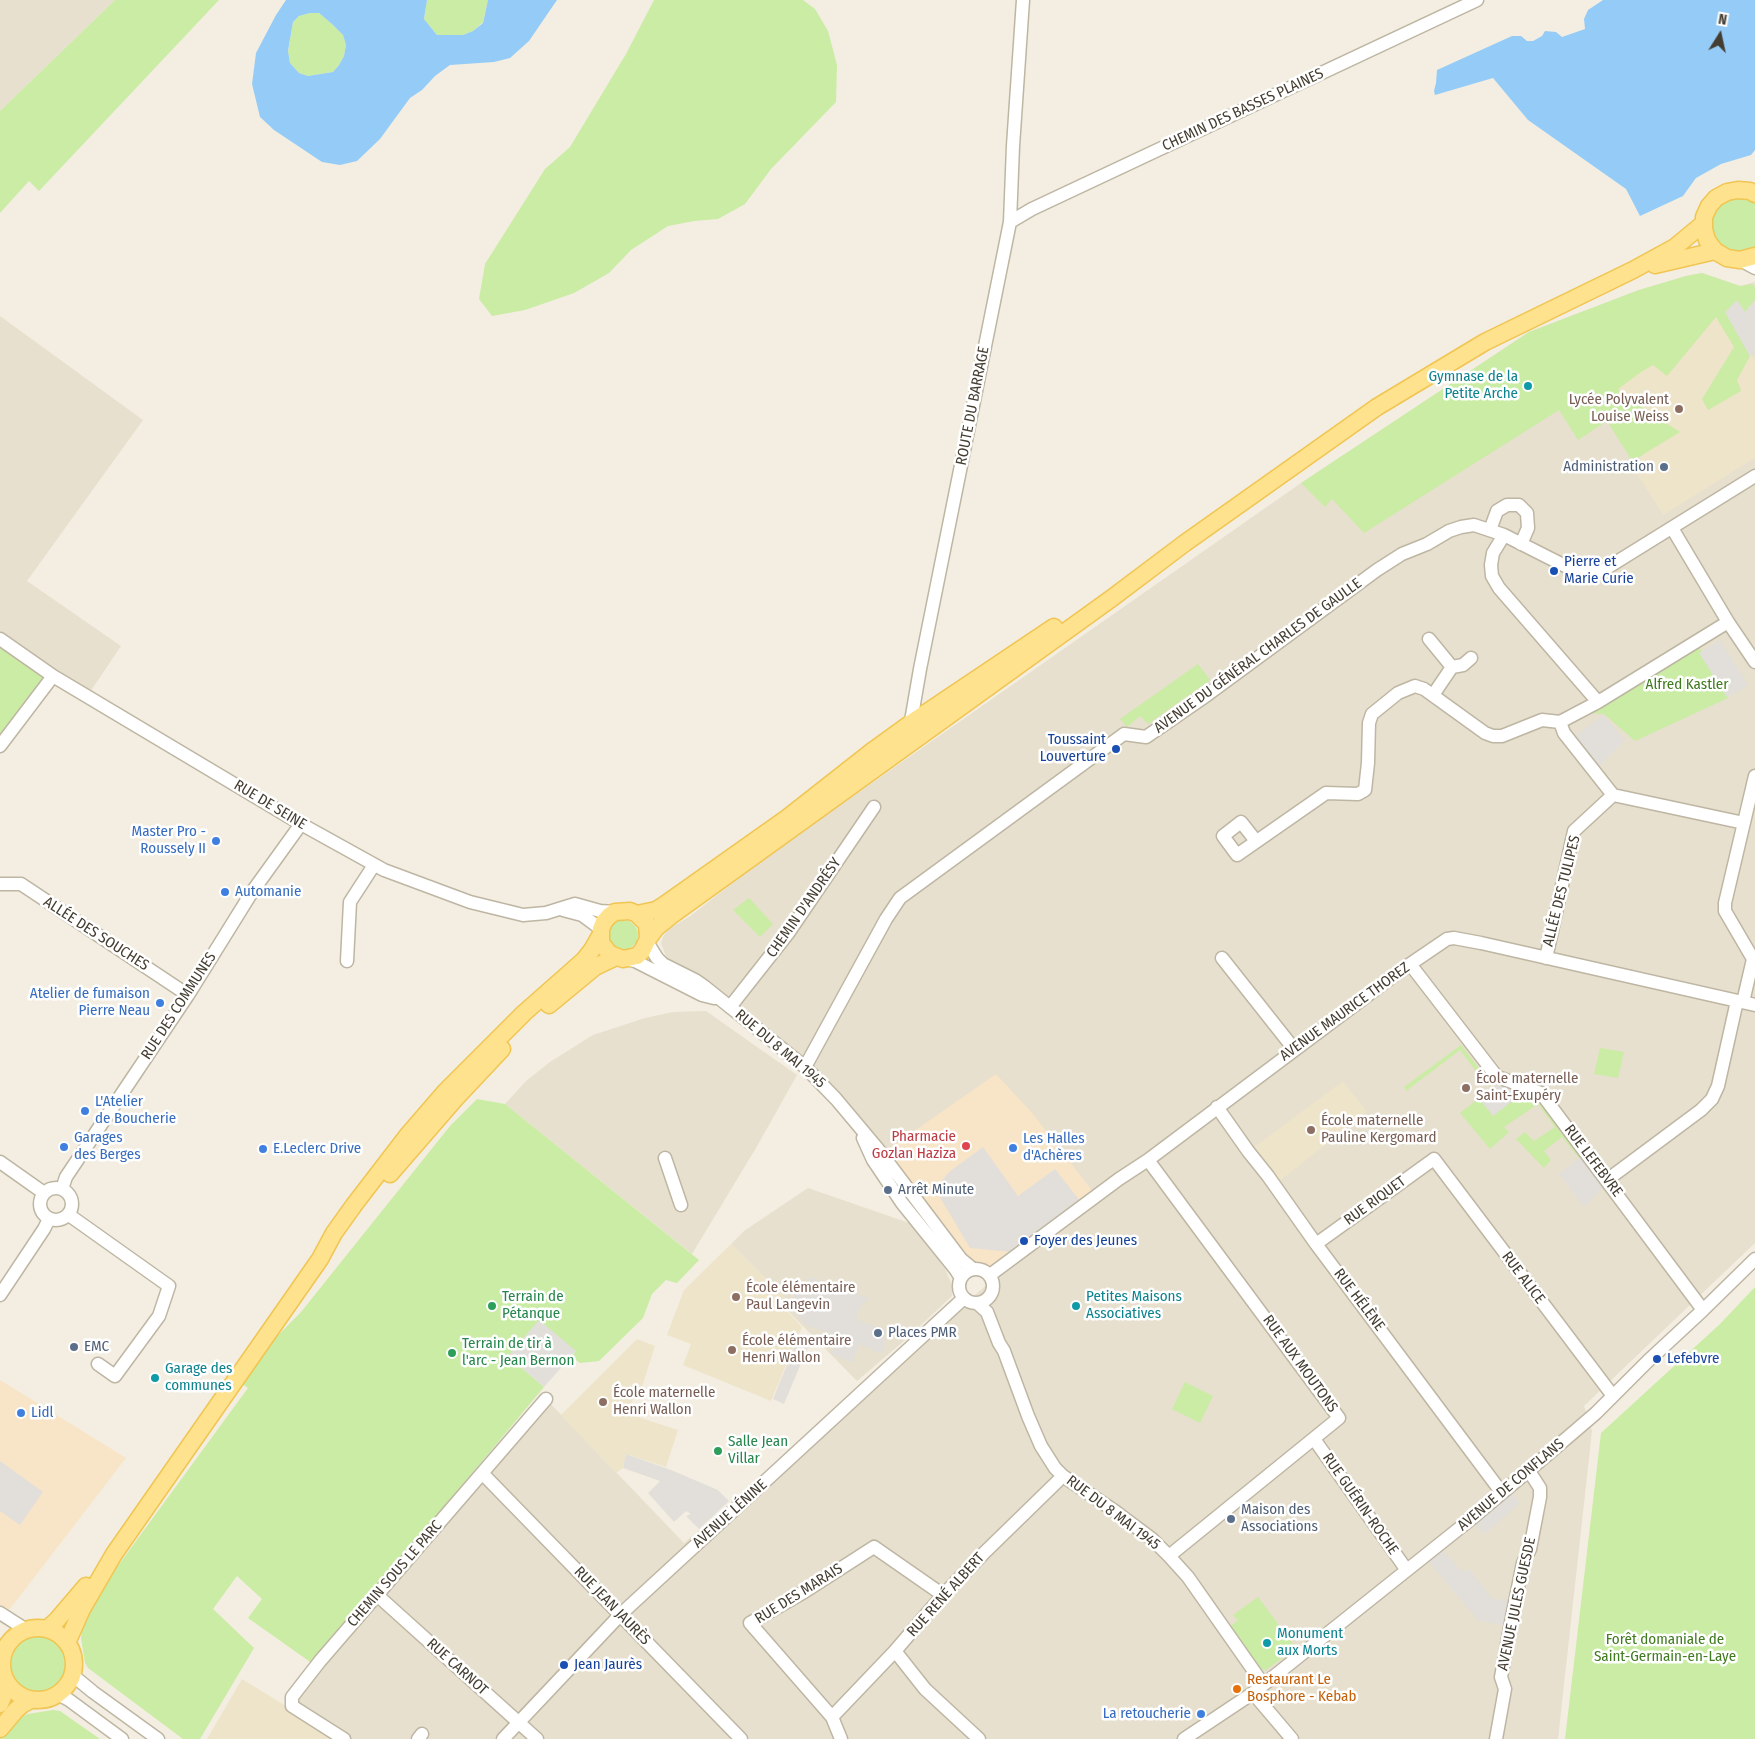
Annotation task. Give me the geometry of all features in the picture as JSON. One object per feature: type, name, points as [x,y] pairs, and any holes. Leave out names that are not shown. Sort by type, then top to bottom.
[{"type":"main road","points":[[1748,258],[1727,258],[1715,251],[1707,240],[1704,217],[1709,206],[1716,198],[1726,192],[1738,190],[1750,191],[1755,194]]},
{"type":"main road","points":[[320,1259],[455,1099],[505,1046],[589,972],[601,964],[619,958],[636,956],[642,951],[656,928],[672,915],[1112,598],[1185,543],[1377,408],[1485,342],[1633,270],[1675,247],[1704,223]]},
{"type":"main road","points":[[1633,270],[1715,251]]},
{"type":"main road","points":[[637,914],[656,910],[664,905],[787,818],[911,723],[1108,591],[1185,543]]},
{"type":"main road","points":[[67,1643],[82,1609],[114,1554],[320,1259],[334,1233],[407,1136],[482,1054],[584,960],[592,950],[604,922],[615,912],[630,911],[637,914],[647,924],[648,940]]},
{"type":"main road","points":[[600,933],[605,949],[619,958]]},
{"type":"main road","points":[[47,1629],[114,1554]]},
{"type":"main road","points":[[25,1629],[47,1629],[58,1634],[67,1643],[73,1656],[73,1674],[67,1685],[58,1694],[47,1699],[32,1700],[20,1695],[8,1685],[3,1675],[1,1662],[8,1644],[15,1635],[25,1629]]},
{"type":"main road","points":[[0,1704],[8,1685]]},
{"type":"main road","points":[[0,1729],[16,1710],[32,1700]]},
{"type":"street","name":"ROUTE DU BARRAGE","points":[[911,723],[1010,222],[1023,0]]},
{"type":"street","name":"CHEMIN DES BASSES PLAINES","points":[[1010,222],[1032,209],[1477,0]]},
{"type":"street","points":[[1748,258],[1755,268]]},
{"type":"street","name":"AVENUE DU GÉNÉRAL CHARLES DE GAULLE","points":[[805,1067],[886,918],[900,898],[1124,734],[1146,737],[1207,695],[1377,570],[1402,554],[1461,527],[1474,525],[1504,535],[1575,571],[1602,571],[1755,476]]},
{"type":"street","points":[[1490,530],[1497,511],[1507,505],[1519,505],[1527,513],[1528,528],[1521,544]]},
{"type":"street","points":[[1672,528],[1728,622],[1754,660]]},
{"type":"street","points":[[1504,535],[1493,553],[1492,576],[1499,588],[1598,702]]},
{"type":"street","points":[[1256,841],[1326,793],[1358,794],[1364,790],[1368,763],[1369,723],[1372,714],[1398,693],[1415,686],[1424,689],[1485,734],[1502,736],[1542,720],[1560,722],[1598,702],[1728,622]]},
{"type":"street","name":"RUE DE SEINE","points":[[0,639],[54,676],[301,824],[374,865],[470,902],[522,915],[534,916],[574,904],[600,911],[615,912]]},
{"type":"street","points":[[1429,639],[1452,667]]},
{"type":"street","points":[[1432,695],[1452,667],[1463,665],[1471,658]]},
{"type":"street","points":[[0,746],[54,676]]},
{"type":"street","points":[[1560,722],[1564,734],[1613,795],[1744,823]]},
{"type":"street","points":[[900,750],[906,740],[911,723]]},
{"type":"street","points":[[1607,1180],[1701,1110],[1712,1099],[1718,1086],[1745,1003],[1754,959],[1725,912],[1755,776]]},
{"type":"street","name":"ALLÉE DES TULIPES","points":[[1546,958],[1574,831],[1613,795]]},
{"type":"street","name":"CHEMIN D'ANDRÉSY","points":[[730,1007],[789,932],[874,807]]},
{"type":"street","name":"RUE DES COMMUNES","points":[[62,1189],[66,1177],[188,995],[252,892],[301,824]]},
{"type":"street","points":[[347,961],[350,902],[374,865]]},
{"type":"street","name":"ALLÉE DES SOUCHES","points":[[0,884],[21,884],[188,995]]},
{"type":"street","points":[[561,909],[582,915],[600,933]]},
{"type":"street","name":"AVENUE MAURICE THOREZ","points":[[990,1275],[1119,1179],[1148,1160],[1294,1049],[1447,939],[1454,938],[1745,1003]]},
{"type":"street","name":"RUE DU 8 MAI 1945","points":[[648,940],[657,958],[664,964],[695,980],[760,1029],[805,1067],[836,1099],[878,1149],[961,1259],[973,1269]]},
{"type":"street","name":"RUE DU 8 MAI 1945","points":[[619,958],[635,961],[702,995],[718,998]]},
{"type":"street","points":[[1222,958],[1294,1049]]},
{"type":"street","name":"RUE LEFEBVRE","points":[[1410,964],[1498,1077],[1541,1093],[1703,1310]]},
{"type":"street","name":"RUE HÉLÈNE","points":[[1217,1107],[1316,1244],[1502,1492]]},
{"type":"street","name":"RUE DU 8 MAI 1945","points":[[858,1126],[873,1160],[902,1203],[961,1278]]},
{"type":"street","points":[[666,1158],[681,1205]]},
{"type":"street","name":"RUE RIQUET","points":[[1316,1244],[1434,1159]]},
{"type":"street","name":"RUE ALICE","points":[[1434,1159],[1613,1396]]},
{"type":"street","name":"RUE AUX MOUTONS","points":[[1148,1160],[1339,1418],[1169,1556]]},
{"type":"street","points":[[0,1162],[44,1194]]},
{"type":"street","points":[[52,1188],[62,1189],[72,1198],[72,1207],[69,1215],[59,1220],[49,1219],[42,1212],[40,1202],[44,1194],[52,1188]]},
{"type":"street","points":[[69,1215],[170,1286],[159,1316],[115,1376],[98,1364]]},
{"type":"street","points":[[0,1295],[49,1219]]},
{"type":"street","name":"AVENUE DE CONFLANS","points":[[1184,1739],[1252,1693],[1529,1470],[1596,1413],[1755,1259]]},
{"type":"street","points":[[973,1269],[983,1270],[990,1275],[994,1285],[990,1296],[983,1302],[977,1303],[964,1298],[960,1291],[961,1278],[967,1271],[973,1269]]},
{"type":"street","name":"RUE DU 8 MAI 1945","points":[[990,1296],[998,1318],[1004,1342],[1004,1351]]},
{"type":"street","name":"AVENUE LÉNINE","points":[[503,1739],[621,1614],[964,1298]]},
{"type":"street","name":"RUE DU 8 MAI 1945","points":[[977,1303],[987,1312],[1041,1446],[1055,1468],[1063,1476],[1152,1539],[1169,1556],[1188,1577],[1263,1684]]},
{"type":"street","name":"CHEMIN SOUS LE PARC","points":[[344,1739],[292,1706],[292,1697],[320,1661],[546,1399]]},
{"type":"street","name":"RUE GUÉRIN-ROCHE","points":[[1314,1439],[1406,1569]]},
{"type":"street","name":"AVENUE JULES GUESDE","points":[[1496,1739],[1505,1689],[1501,1677],[1523,1563],[1530,1548],[1540,1497],[1540,1488],[1529,1470]]},
{"type":"street","name":"RUE JEAN JAURÈS","points":[[482,1473],[741,1739]]},
{"type":"street","name":"RUE RENÉ ALBERT","points":[[832,1717],[984,1553],[1063,1476]]},
{"type":"street","name":"RUE DES MARAIS","points":[[841,1739],[832,1717],[750,1622],[804,1592],[874,1547],[944,1596]]},
{"type":"street","name":"RUE CARNOT","points":[[377,1595],[537,1739]]},
{"type":"street","points":[[0,1613],[25,1629]]},
{"type":"street","points":[[895,1651],[925,1689],[979,1739]]},
{"type":"street","points":[[73,1674],[89,1689],[158,1739]]},
{"type":"street","points":[[1252,1693],[1292,1739]]},
{"type":"street","points":[[58,1694],[122,1739]]},
{"type":"shaded area","points":[[0,0],[115,0],[0,111]]},
{"type":"shaded area","points":[[1702,273],[1740,286],[1755,282],[1755,1243],[1584,1406],[1592,1431],[1558,1739],[344,1739],[292,1706],[292,1697],[546,1399],[684,1543],[989,1283],[926,1203],[884,1145],[844,1099],[816,1071],[733,1004],[724,993],[667,959],[661,943],[668,929],[689,917],[766,857],[1301,483],[1529,332],[1639,290]]},
{"type":"shaded area","points":[[1737,300],[1745,312],[1755,300],[1755,353],[1750,356],[1725,312]]},
{"type":"shaded area","name":"Lycée Polyvalent Louise Weiss","points":[[1722,312],[1755,360],[1755,458],[1663,515],[1632,466],[1651,447],[1555,329]]},
{"type":"shaded area","points":[[0,316],[143,420],[27,581],[121,646],[88,695],[0,639]]},
{"type":"shaded area","points":[[1720,640],[1748,685],[1727,697],[1699,653]]},
{"type":"shaded area","points":[[1603,715],[1625,740],[1599,766],[1575,736]]},
{"type":"shaded area","points":[[706,1011],[797,1075],[756,1148],[692,1254],[505,1104],[526,1081],[550,1062],[593,1035],[645,1018],[673,1012]]},
{"type":"shaded area","points":[[996,1074],[1033,1114],[1097,1197],[990,1275],[956,1270],[873,1160]]},
{"type":"shaded area","name":"École maternelle Pauline Kergomard","points":[[1343,1081],[1367,1112],[1277,1183],[1253,1148]]},
{"type":"shaded area","points":[[1499,1084],[1521,1094],[1493,1116],[1479,1098]]},
{"type":"shaded area","points":[[983,1147],[1018,1196],[1055,1169],[1084,1206],[1022,1253],[970,1248],[932,1184],[941,1182],[949,1172]]},
{"type":"shaded area","points":[[1581,1157],[1604,1187],[1584,1207],[1559,1174]]},
{"type":"shaded area","points":[[808,1188],[912,1224],[945,1269],[952,1285],[952,1296],[857,1381],[786,1309],[791,1304],[731,1244],[744,1231]]},
{"type":"shaded area","points":[[731,1244],[791,1304],[786,1310],[802,1327],[771,1401],[683,1365],[691,1344],[667,1335],[684,1290]]},
{"type":"shaded area","points":[[809,1276],[868,1298],[860,1308],[856,1319],[887,1331],[882,1354],[859,1344],[852,1363],[831,1354],[838,1336],[806,1325],[798,1317],[800,1311],[791,1304],[798,1282],[805,1285],[808,1289]]},
{"type":"shaded area","points":[[539,1320],[576,1351],[544,1387],[508,1356]]},
{"type":"shaded area","points":[[798,1338],[813,1343],[807,1349],[784,1404],[773,1399]]},
{"type":"shaded area","name":"École maternelle Henri Wallon","points":[[637,1339],[655,1346],[640,1393],[635,1391],[629,1411],[638,1417],[678,1430],[666,1467],[626,1454],[623,1468],[616,1473],[561,1415]]},
{"type":"shaded area","points":[[0,1380],[126,1458],[0,1622]]},
{"type":"shaded area","points":[[626,1454],[718,1490],[729,1501],[699,1529],[686,1516],[691,1514],[686,1511],[674,1522],[648,1493],[660,1481],[623,1468]]},
{"type":"shaded area","points":[[0,1461],[43,1492],[20,1525],[0,1511]]},
{"type":"shaded area","points":[[1508,1488],[1520,1503],[1484,1535],[1471,1519]]},
{"type":"shaded area","points":[[1438,1545],[1462,1572],[1469,1569],[1493,1599],[1515,1600],[1510,1626],[1479,1621],[1424,1556]]},
{"type":"shaded area","points":[[242,1679],[289,1708],[331,1739],[207,1739]]},
{"type":"green space","points":[[115,0],[219,0],[39,191],[29,181],[0,213],[0,111]]},
{"type":"green space","points":[[427,0],[488,0],[483,22],[473,31],[463,35],[437,35],[424,19]]},
{"type":"green space","points":[[654,0],[803,0],[815,9],[828,31],[837,65],[836,102],[771,169],[745,204],[718,219],[668,226],[631,250],[609,273],[574,293],[525,310],[492,316],[479,299],[485,264],[545,169],[570,147],[626,54]]},
{"type":"green space","points":[[319,13],[343,35],[346,45],[344,56],[333,72],[308,76],[299,73],[290,63],[288,52],[293,22],[299,16]]},
{"type":"green space","points":[[1735,195],[1755,201],[1755,248],[1748,252],[1736,253],[1724,250],[1715,242],[1710,231],[1710,219],[1715,207]]},
{"type":"green space","points":[[1702,273],[1740,286],[1752,284],[1755,287],[1755,300],[1745,312],[1725,312],[1750,356],[1737,380],[1741,391],[1708,410],[1702,399],[1734,347],[1716,317],[1667,376],[1653,365],[1618,389],[1680,432],[1639,457],[1631,459],[1607,421],[1578,440],[1559,410],[1364,533],[1332,499],[1325,507],[1301,483],[1529,332],[1639,290]]},
{"type":"green space","points":[[0,639],[53,676],[0,746]]},
{"type":"green space","name":"Alfred Kastler","points":[[1698,645],[1728,698],[1635,741],[1604,714],[1590,713]]},
{"type":"green space","points":[[1198,664],[1210,680],[1148,724],[1140,716],[1127,727],[1120,719]]},
{"type":"green space","points":[[749,898],[773,924],[760,937],[733,910]]},
{"type":"green space","points":[[623,920],[634,924],[638,935],[634,946],[623,950],[612,946],[608,935],[612,924]]},
{"type":"green space","points":[[1461,1045],[1488,1080],[1485,1083],[1460,1050],[1406,1091],[1404,1087]]},
{"type":"green space","points":[[1600,1048],[1624,1052],[1618,1078],[1594,1074]]},
{"type":"green space","points":[[1521,1094],[1539,1100],[1562,1134],[1565,1134],[1581,1157],[1579,1158],[1562,1137],[1544,1151],[1551,1160],[1544,1168],[1516,1139],[1525,1132],[1534,1141],[1555,1127],[1538,1104],[1504,1127],[1509,1132],[1490,1149],[1460,1113],[1479,1098],[1493,1116]]},
{"type":"green space","points":[[477,1099],[505,1104],[699,1260],[677,1283],[666,1280],[652,1294],[643,1318],[599,1361],[580,1363],[571,1356],[576,1351],[508,1356],[544,1387],[313,1664],[248,1618],[262,1599],[237,1576],[213,1609],[254,1648],[200,1739],[183,1739],[88,1668],[85,1663],[81,1638],[82,1629],[117,1567],[248,1388],[235,1379],[301,1312],[450,1126]]},
{"type":"green space","name":"Forêt domaniale de Saint-Germain-en-Laye","points":[[1755,1287],[1755,1739],[1565,1739],[1601,1433],[1720,1324]]},
{"type":"green space","points":[[1185,1382],[1213,1396],[1200,1423],[1172,1409]]},
{"type":"green space","points":[[1258,1597],[1296,1648],[1266,1670],[1261,1669],[1231,1626],[1238,1620],[1233,1615]]},
{"type":"green space","points":[[31,1635],[43,1635],[58,1643],[66,1658],[66,1670],[58,1685],[43,1693],[31,1693],[16,1685],[8,1670],[8,1658],[16,1643]]},
{"type":"green space","points":[[53,1710],[60,1711],[100,1739],[1,1739],[12,1721],[28,1714]]},
{"type":"water","points":[[286,0],[427,0],[424,19],[437,35],[463,35],[473,31],[483,23],[488,0],[557,0],[529,41],[510,58],[494,62],[450,65],[410,98],[380,139],[357,161],[340,165],[322,162],[274,130],[260,117],[252,84],[256,53]],"holes":[[[319,13],[343,35],[346,45],[344,56],[333,72],[308,76],[299,73],[290,63],[288,51],[293,22],[299,16]]]},
{"type":"water","points":[[1603,0],[1755,0],[1755,150],[1751,155],[1721,164],[1696,178],[1683,196],[1640,216],[1626,189],[1528,120],[1493,78],[1435,95],[1434,91],[1437,70],[1512,36],[1521,36],[1527,41],[1533,41],[1542,36],[1545,31],[1556,32],[1562,37],[1585,29],[1584,19],[1588,10]]},
{"type":"place","name":"Gymnase de la Petite Arche","points":[[1528,386]]},
{"type":"place","name":"Lycée Polyvalent Louise Weiss","points":[[1679,409]]},
{"type":"place","name":"Administration","points":[[1664,467]]},
{"type":"place","name":"Pierre et Marie Curie","points":[[1554,571]]},
{"type":"place","name":"Toussaint Louverture","points":[[1116,749]]},
{"type":"place","name":"Master Pro - Roussely II","points":[[216,841]]},
{"type":"place","name":"Automanie","points":[[225,892]]},
{"type":"place","name":"Atelier de fumaison Pierre Neau","points":[[160,1003]]},
{"type":"place","name":"École maternelle Saint-Exupéry","points":[[1466,1088]]},
{"type":"place","name":"L'Atelier de Boucherie","points":[[85,1111]]},
{"type":"place","name":"École maternelle Pauline Kergomard","points":[[1311,1130]]},
{"type":"place","name":"Pharmacie Gozlan Haziza","points":[[966,1146]]},
{"type":"place","name":"Garages des Berges","points":[[64,1147]]},
{"type":"place","name":"Les Halles d'Achères","points":[[1013,1148]]},
{"type":"place","name":"E.Leclerc Drive","points":[[263,1149]]},
{"type":"place","name":"Arrêt Minute","points":[[888,1190]]},
{"type":"place","name":"Foyer des Jeunes","points":[[1024,1241]]},
{"type":"place","name":"École élémentaire Paul Langevin","points":[[736,1297]]},
{"type":"place","name":"Terrain de Pétanque","points":[[492,1306]]},
{"type":"place","name":"Petites Maisons Associatives","points":[[1076,1306]]},
{"type":"place","name":"Places PMR","points":[[878,1333]]},
{"type":"place","name":"EMC","points":[[74,1347]]},
{"type":"place","name":"École élémentaire Henri Wallon","points":[[732,1350]]},
{"type":"place","name":"Terrain de tir à l'arc - Jean Bernon","points":[[452,1353]]},
{"type":"place","name":"Lefebvre","points":[[1657,1359]]},
{"type":"place","name":"Garage des communes","points":[[155,1378]]},
{"type":"place","name":"École maternelle Henri Wallon","points":[[603,1402]]},
{"type":"place","name":"Lidl","points":[[21,1413]]},
{"type":"place","name":"Salle Jean Villar","points":[[718,1451]]},
{"type":"place","name":"Maison des Associations","points":[[1231,1519]]},
{"type":"place","name":"Monument aux Morts","points":[[1267,1643]]},
{"type":"place","name":"Jean Jaurès","points":[[564,1665]]},
{"type":"place","name":"Restaurant Le Bosphore - Kebab","points":[[1237,1689]]},
{"type":"place","name":"La retoucherie","points":[[1201,1714]]}]
